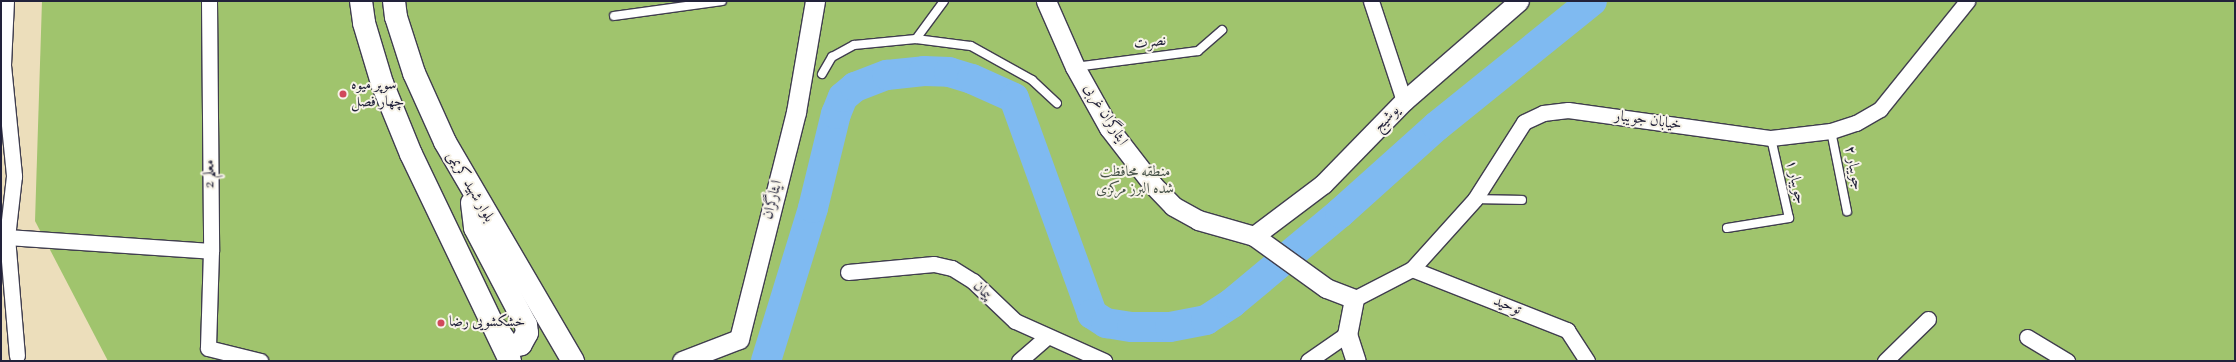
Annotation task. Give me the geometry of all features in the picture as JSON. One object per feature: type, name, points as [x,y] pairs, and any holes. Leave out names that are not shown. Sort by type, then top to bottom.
[{"type":"main road","points":[[361,1],[364,23],[382,83],[393,112],[411,154],[510,361]]},
{"type":"main road","name":"بلوار شهید کریمی","points":[[394,1],[396,17],[414,73],[444,142],[471,192],[572,361]]},
{"type":"main road","points":[[471,192],[475,228],[526,325],[526,339],[514,346],[508,345],[490,319]]},
{"type":"street","points":[[6,1],[4,65],[14,176],[7,237],[17,356]]},
{"type":"street","name":"معلم 2","points":[[210,1],[211,251],[208,348],[260,361]]},
{"type":"street","name":"ایثارگران","points":[[682,361],[739,339],[796,112],[815,1]]},
{"type":"street","name":"ایثارگران غربی","points":[[1046,1],[1075,67],[1110,128],[1153,185],[1173,206],[1198,220],[1258,238]]},
{"type":"street","points":[[1371,1],[1404,101]]},
{"type":"street","name":"یوشیج","points":[[1258,238],[1323,184],[1404,101],[1519,1]]},
{"type":"street","name":"خیابان جویبار","points":[[1354,300],[1412,270],[1475,199],[1524,122],[1543,113],[1568,110],[1771,138],[1831,131],[1856,123],[1880,109],[1967,1]]},
{"type":"street","points":[[7,237],[211,251]]},
{"type":"street","points":[[1258,238],[1326,288],[1354,300],[1347,334],[1356,361]]},
{"type":"street","name":"پیمان","points":[[848,272],[934,264],[952,268],[973,281],[1015,321],[1047,337],[1104,361]]},
{"type":"street","name":"توحید","points":[[1412,270],[1567,330],[1587,361]]},
{"type":"street","points":[[1885,361],[1928,319]]},
{"type":"street","points":[[1308,361],[1347,334]]},
{"type":"street","points":[[1019,361],[1047,337]]},
{"type":"street","points":[[2027,337],[2067,361]]},
{"type":"lane","points":[[614,16],[722,1]]},
{"type":"lane","points":[[916,38],[944,1]]},
{"type":"lane","name":"نصرت","points":[[1075,67],[1198,51],[1222,30]]},
{"type":"lane","points":[[822,74],[832,57],[854,45],[916,38],[971,46],[1032,80],[1057,103]]},
{"type":"lane","name":"جویبار ۲","points":[[1831,131],[1847,211]]},
{"type":"lane","name":"جویبار ۱","points":[[1727,228],[1789,218],[1771,138]]},
{"type":"lane","points":[[1475,199],[1522,200]]},
{"type":"green space","name":"منطقه محافظت شده البرز مرکزی","points":[[42,1],[2235,1],[2235,361],[108,361],[35,221]]},
{"type":"waterway","points":[[766,361],[813,208],[836,114],[843,97],[855,87],[887,75],[924,71],[949,72],[972,79],[1014,98],[1092,314],[1106,323],[1132,327],[1170,327],[1206,320],[1232,303],[1340,213],[1437,126],[1592,1]]},
{"type":"place","name":"سوپر ميوه چهار فصل","points":[[343,94]]},
{"type":"place","name":"خشکشویی رضا","points":[[441,323]]}]
